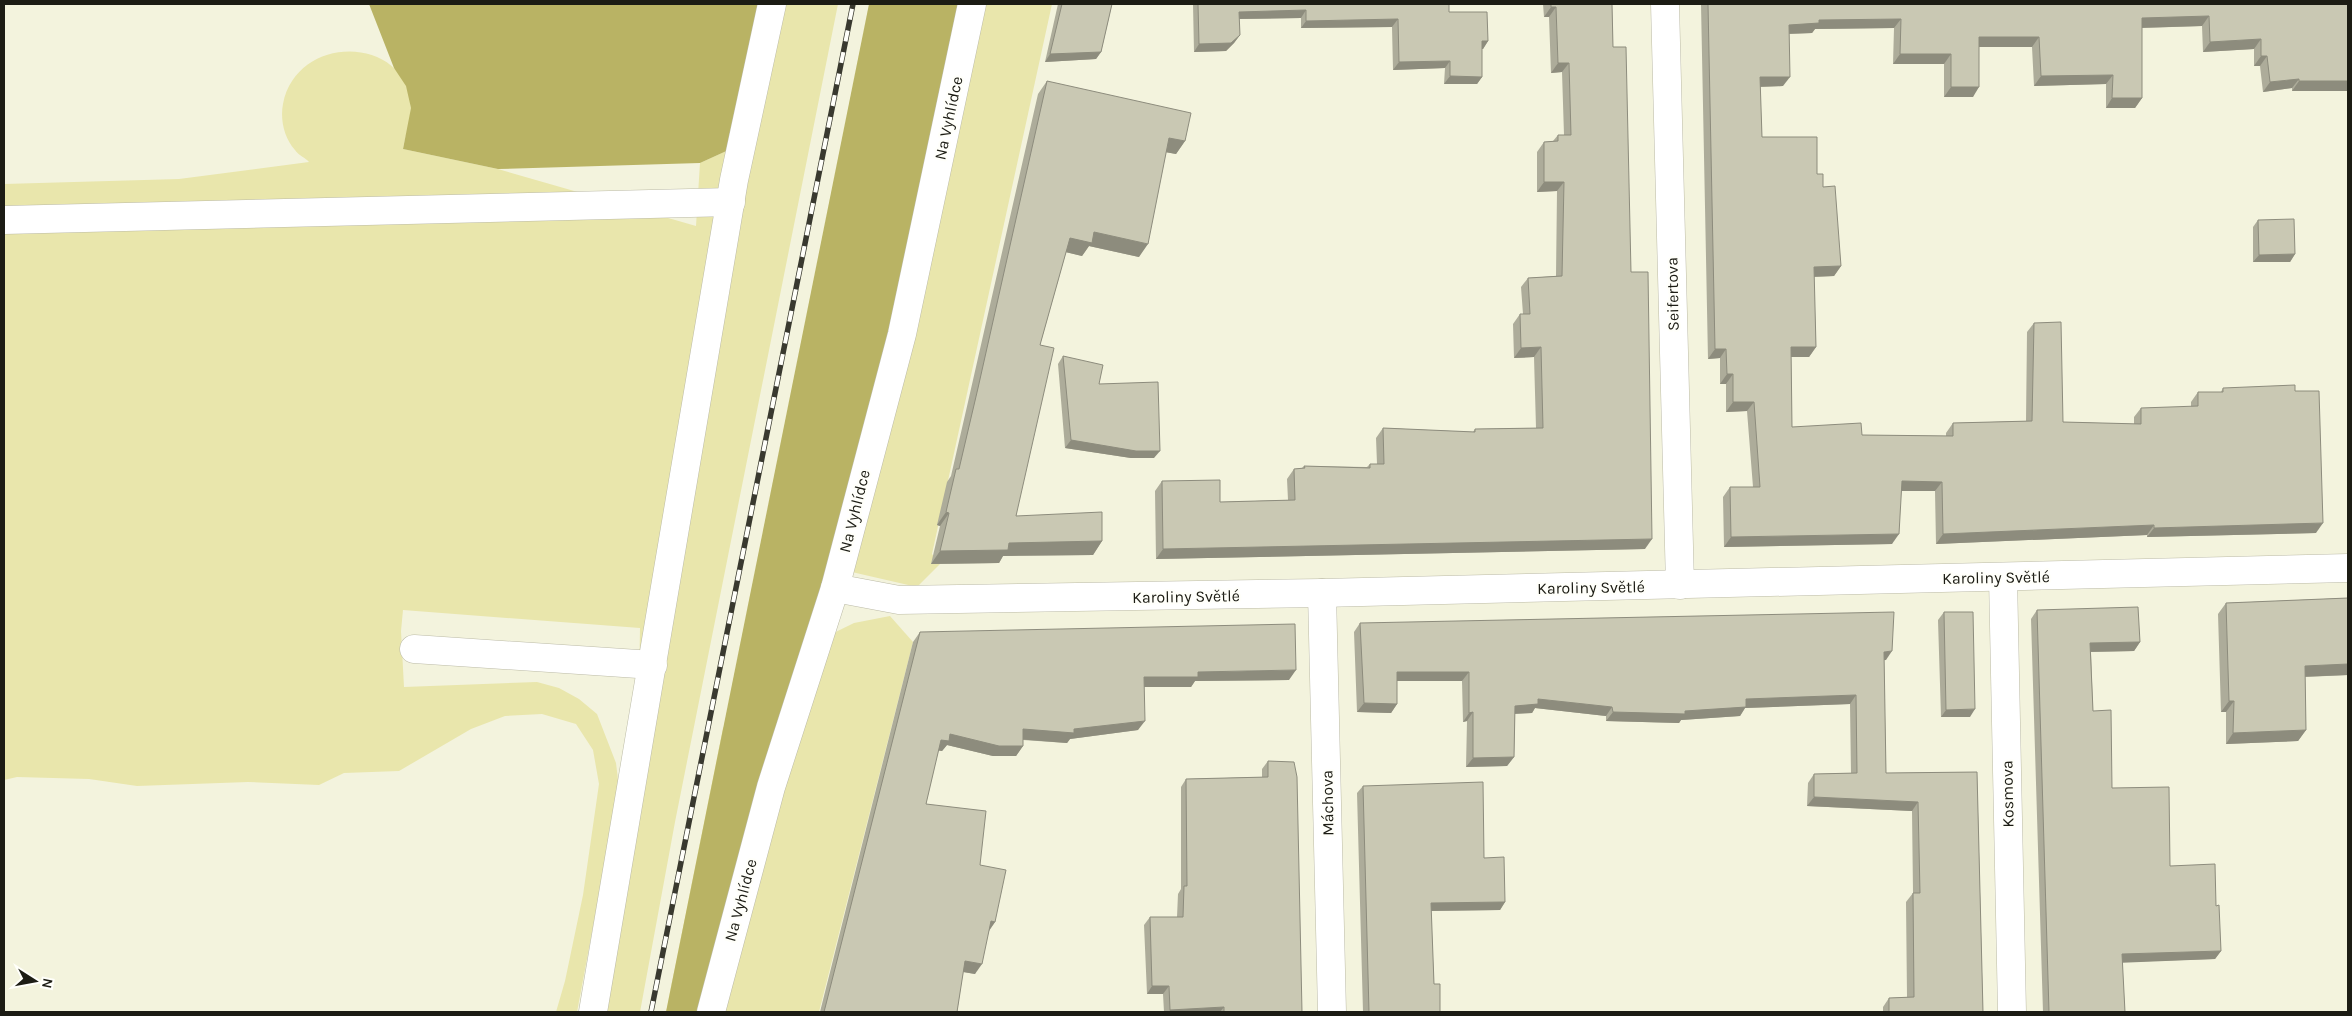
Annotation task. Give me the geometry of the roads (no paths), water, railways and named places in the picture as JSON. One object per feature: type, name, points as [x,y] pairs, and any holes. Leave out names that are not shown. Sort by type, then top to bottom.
[{"type":"street","points":[[593,1012],[731,202],[772,4]]},
{"type":"street","name":"Na Vyhlídce","points":[[711,1012],[771,787],[835,588],[902,334],[972,4]]},
{"type":"street","name":"Seifertova","points":[[1665,4],[1680,585]]},
{"type":"street","points":[[4,220],[731,202]]},
{"type":"street","name":"Karoliny Světlé","points":[[835,588],[899,600],[1322,593],[2348,568]]},
{"type":"street","name":"Kosmova","points":[[2003,577],[2012,1012]]},
{"type":"street","name":"Máchova","points":[[1322,593],[1332,1012]]},
{"type":"street","points":[[414,649],[653,665]]},
{"type":"railway","points":[[651,1012],[853,4]]}]
